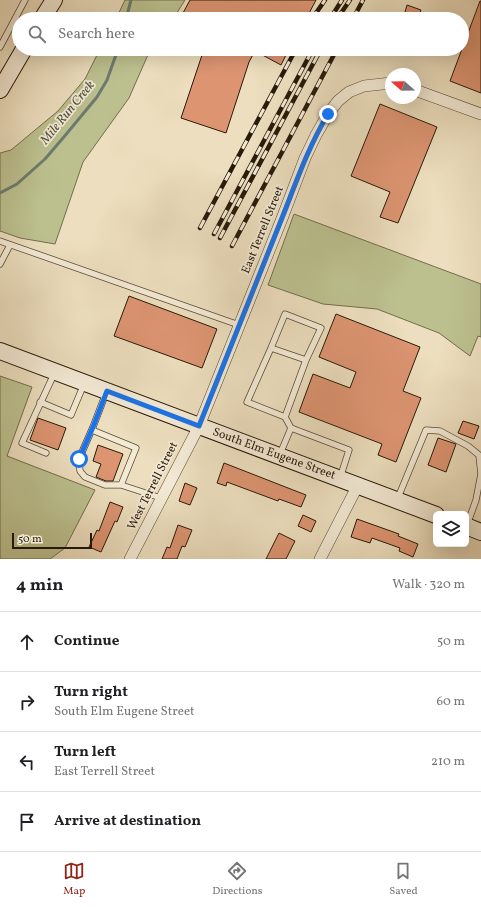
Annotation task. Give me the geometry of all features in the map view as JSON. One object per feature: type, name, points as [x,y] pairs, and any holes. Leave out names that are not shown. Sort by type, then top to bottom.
[{"type":"main road","points":[[46,12],[54,0]]},
{"type":"main road","points":[[0,90],[20,56]]},
{"type":"main road","name":"South Elm Eugene Street","points":[[0,351],[433,514]]},
{"type":"street","name":"East Terrell Street","points":[[199,426],[305,158],[316,135],[328,114],[338,101],[349,92],[364,86],[385,84]]},
{"type":"street","points":[[421,92],[481,114]]},
{"type":"street","name":"West Terrell Street","points":[[130,559],[199,426]]},
{"type":"street","points":[[320,559],[358,485]]},
{"type":"lane","points":[[18,12],[25,0]]},
{"type":"lane","points":[[0,46],[12,24]]},
{"type":"lane","points":[[0,241],[239,325]]},
{"type":"lane","points":[[0,264],[10,245]]},
{"type":"lane","points":[[285,418],[306,360],[320,328],[285,314],[272,348],[247,402],[285,418],[290,428],[349,450],[340,478]]},
{"type":"lane","points":[[272,348],[306,360]]},
{"type":"lane","points":[[46,453],[22,443],[55,372]]},
{"type":"lane","points":[[40,402],[71,415],[84,383]]},
{"type":"lane","points":[[107,391],[79,459],[80,471],[85,477],[105,485],[121,485],[162,498]]},
{"type":"lane","points":[[280,456],[290,428]]},
{"type":"lane","points":[[92,430],[136,448],[121,485]]},
{"type":"lane","points":[[397,500],[426,430],[440,431],[468,446],[479,455],[481,474],[471,528]]},
{"type":"green space","points":[[125,0],[185,0],[177,12],[119,12]]},
{"type":"green space","points":[[96,56],[148,56],[129,98],[83,162],[55,244],[20,238],[0,231],[0,153],[11,150],[58,111],[85,79]]},
{"type":"green space","points":[[294,214],[481,284],[481,337],[478,336],[470,356],[439,333],[377,309],[323,304],[268,285]]},
{"type":"green space","points":[[0,376],[32,387],[7,456],[95,490],[65,548],[50,559],[0,559]]},
{"type":"building","points":[[190,0],[316,0],[310,12],[184,12]]},
{"type":"building","points":[[481,1],[481,93],[450,81],[459,56],[469,56],[469,30]]},
{"type":"building","points":[[407,5],[421,10],[420,12],[405,12]]},
{"type":"building","points":[[202,56],[252,56],[226,133],[181,118]]},
{"type":"building","points":[[264,56],[286,56],[281,65]]},
{"type":"building","points":[[380,104],[437,127],[398,223],[380,217],[390,192],[351,176]]},
{"type":"building","points":[[129,296],[217,329],[202,368],[114,336]]},
{"type":"building","points":[[336,314],[420,347],[403,391],[421,398],[396,462],[378,455],[382,444],[299,412],[313,374],[350,388],[356,372],[319,357]]},
{"type":"building","points":[[38,418],[66,428],[58,450],[30,440]]},
{"type":"building","points":[[463,421],[479,426],[474,439],[458,433]]},
{"type":"building","points":[[438,438],[456,444],[446,472],[428,465]]},
{"type":"building","points":[[98,445],[123,454],[113,481],[106,481],[96,477],[101,464],[93,461]]},
{"type":"building","points":[[224,463],[306,495],[301,507],[279,499],[278,501],[227,482],[226,486],[217,483]]},
{"type":"building","points":[[185,483],[197,488],[190,505],[179,501]]},
{"type":"building","points":[[110,502],[123,507],[101,552],[89,547],[97,530],[99,531]]},
{"type":"building","points":[[303,515],[316,521],[311,532],[298,526]]},
{"type":"building","points":[[357,519],[399,534],[398,536],[418,544],[413,557],[399,551],[400,548],[372,538],[370,543],[351,537]]},
{"type":"building","points":[[178,525],[192,530],[185,547],[182,546],[177,559],[162,559],[167,547],[170,548]]},
{"type":"building","points":[[279,533],[295,541],[286,559],[266,559]]},
{"type":"waterway","name":"Mile Run Creek","points":[[128,12],[131,0]]},
{"type":"waterway","name":"Mile Run Creek","points":[[0,193],[17,184],[45,159],[97,97],[107,80],[116,56]]},
{"type":"railway","points":[[317,12],[325,0]]},
{"type":"railway","points":[[334,12],[342,0]]},
{"type":"railway","points":[[342,12],[350,0]]},
{"type":"railway","points":[[357,12],[363,0]]},
{"type":"railway","points":[[200,228],[292,56]]},
{"type":"railway","points":[[214,234],[309,56]]},
{"type":"railway","points":[[220,238],[317,56]]},
{"type":"railway","points":[[232,246],[333,56]]},
{"type":"route","points":[[79,459],[107,391],[199,426],[305,158],[328,114]]}]
